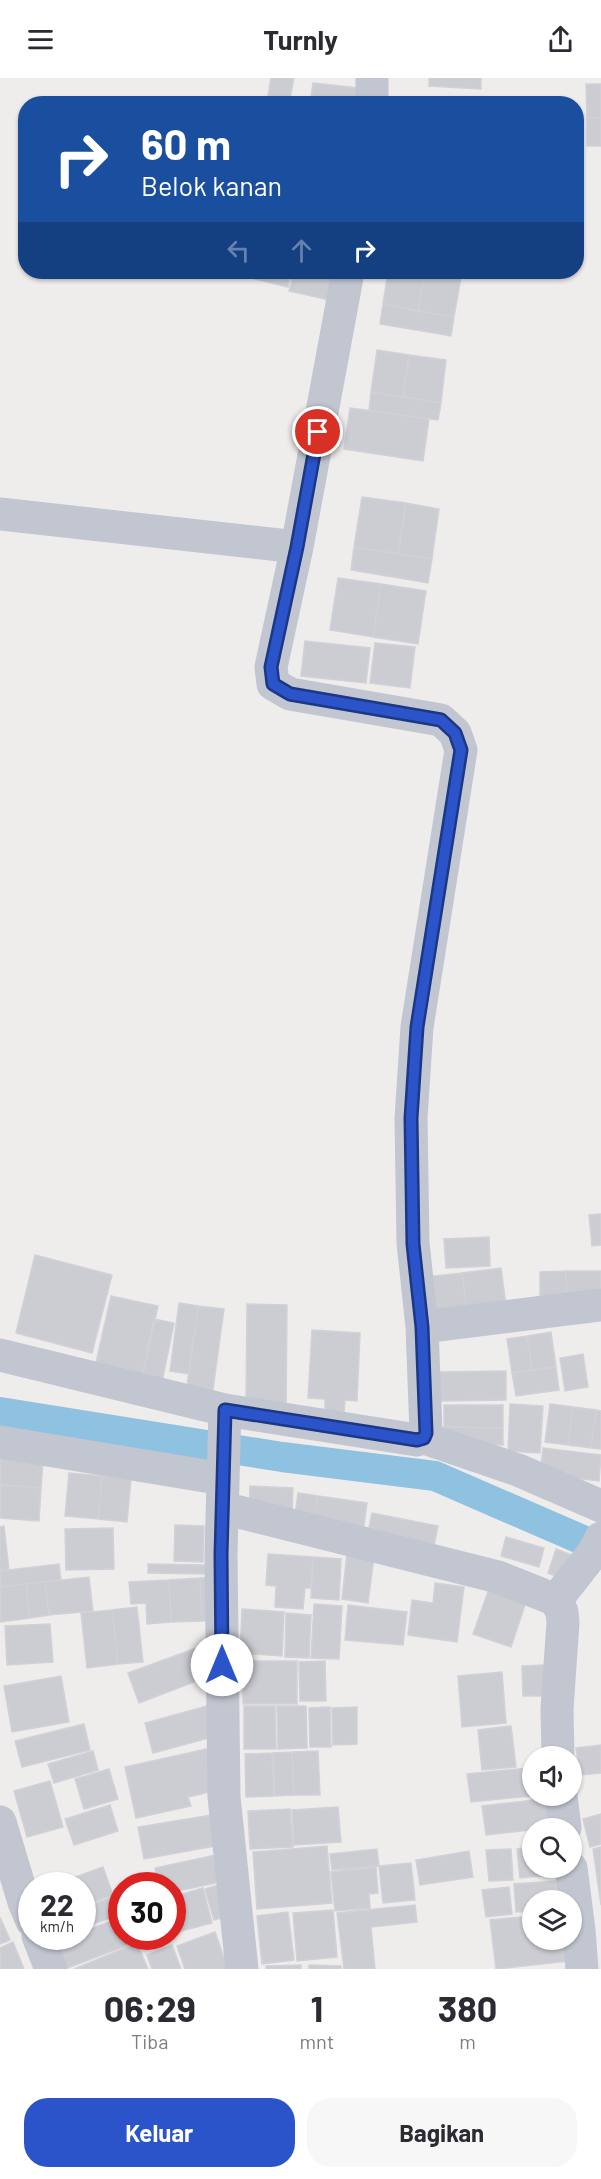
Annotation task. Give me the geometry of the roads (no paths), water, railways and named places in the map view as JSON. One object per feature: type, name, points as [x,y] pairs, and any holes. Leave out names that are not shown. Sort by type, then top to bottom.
[{"type":"street","points":[[372,78],[372,96]]},
{"type":"street","points":[[347,279],[297,547],[271,667],[273,684],[290,694],[441,720],[455,733],[461,750],[417,1027],[411,1118],[413,1244],[422,1327],[426,1433],[424,1438]]},
{"type":"street","points":[[0,513],[297,547]]},
{"type":"street","points":[[422,1327],[601,1305]]},
{"type":"street","points":[[0,1355],[224,1457],[498,1577],[556,1600],[562,1612],[563,1622],[557,1709],[558,1746]]},
{"type":"street","points":[[0,1442],[224,1457],[348,1430],[417,1440],[424,1438],[518,1470],[601,1506]]},
{"type":"street","points":[[224,1457],[221,1554],[224,1797],[242,1969]]},
{"type":"street","points":[[556,1600],[597,1545]]},
{"type":"street","points":[[0,1822],[18,1882]]},
{"type":"street","points":[[572,1878],[582,1969]]},
{"type":"street","points":[[44,1950],[51,1969]]},
{"type":"waterway","points":[[0,1412],[282,1457],[435,1476],[601,1548]]}]
